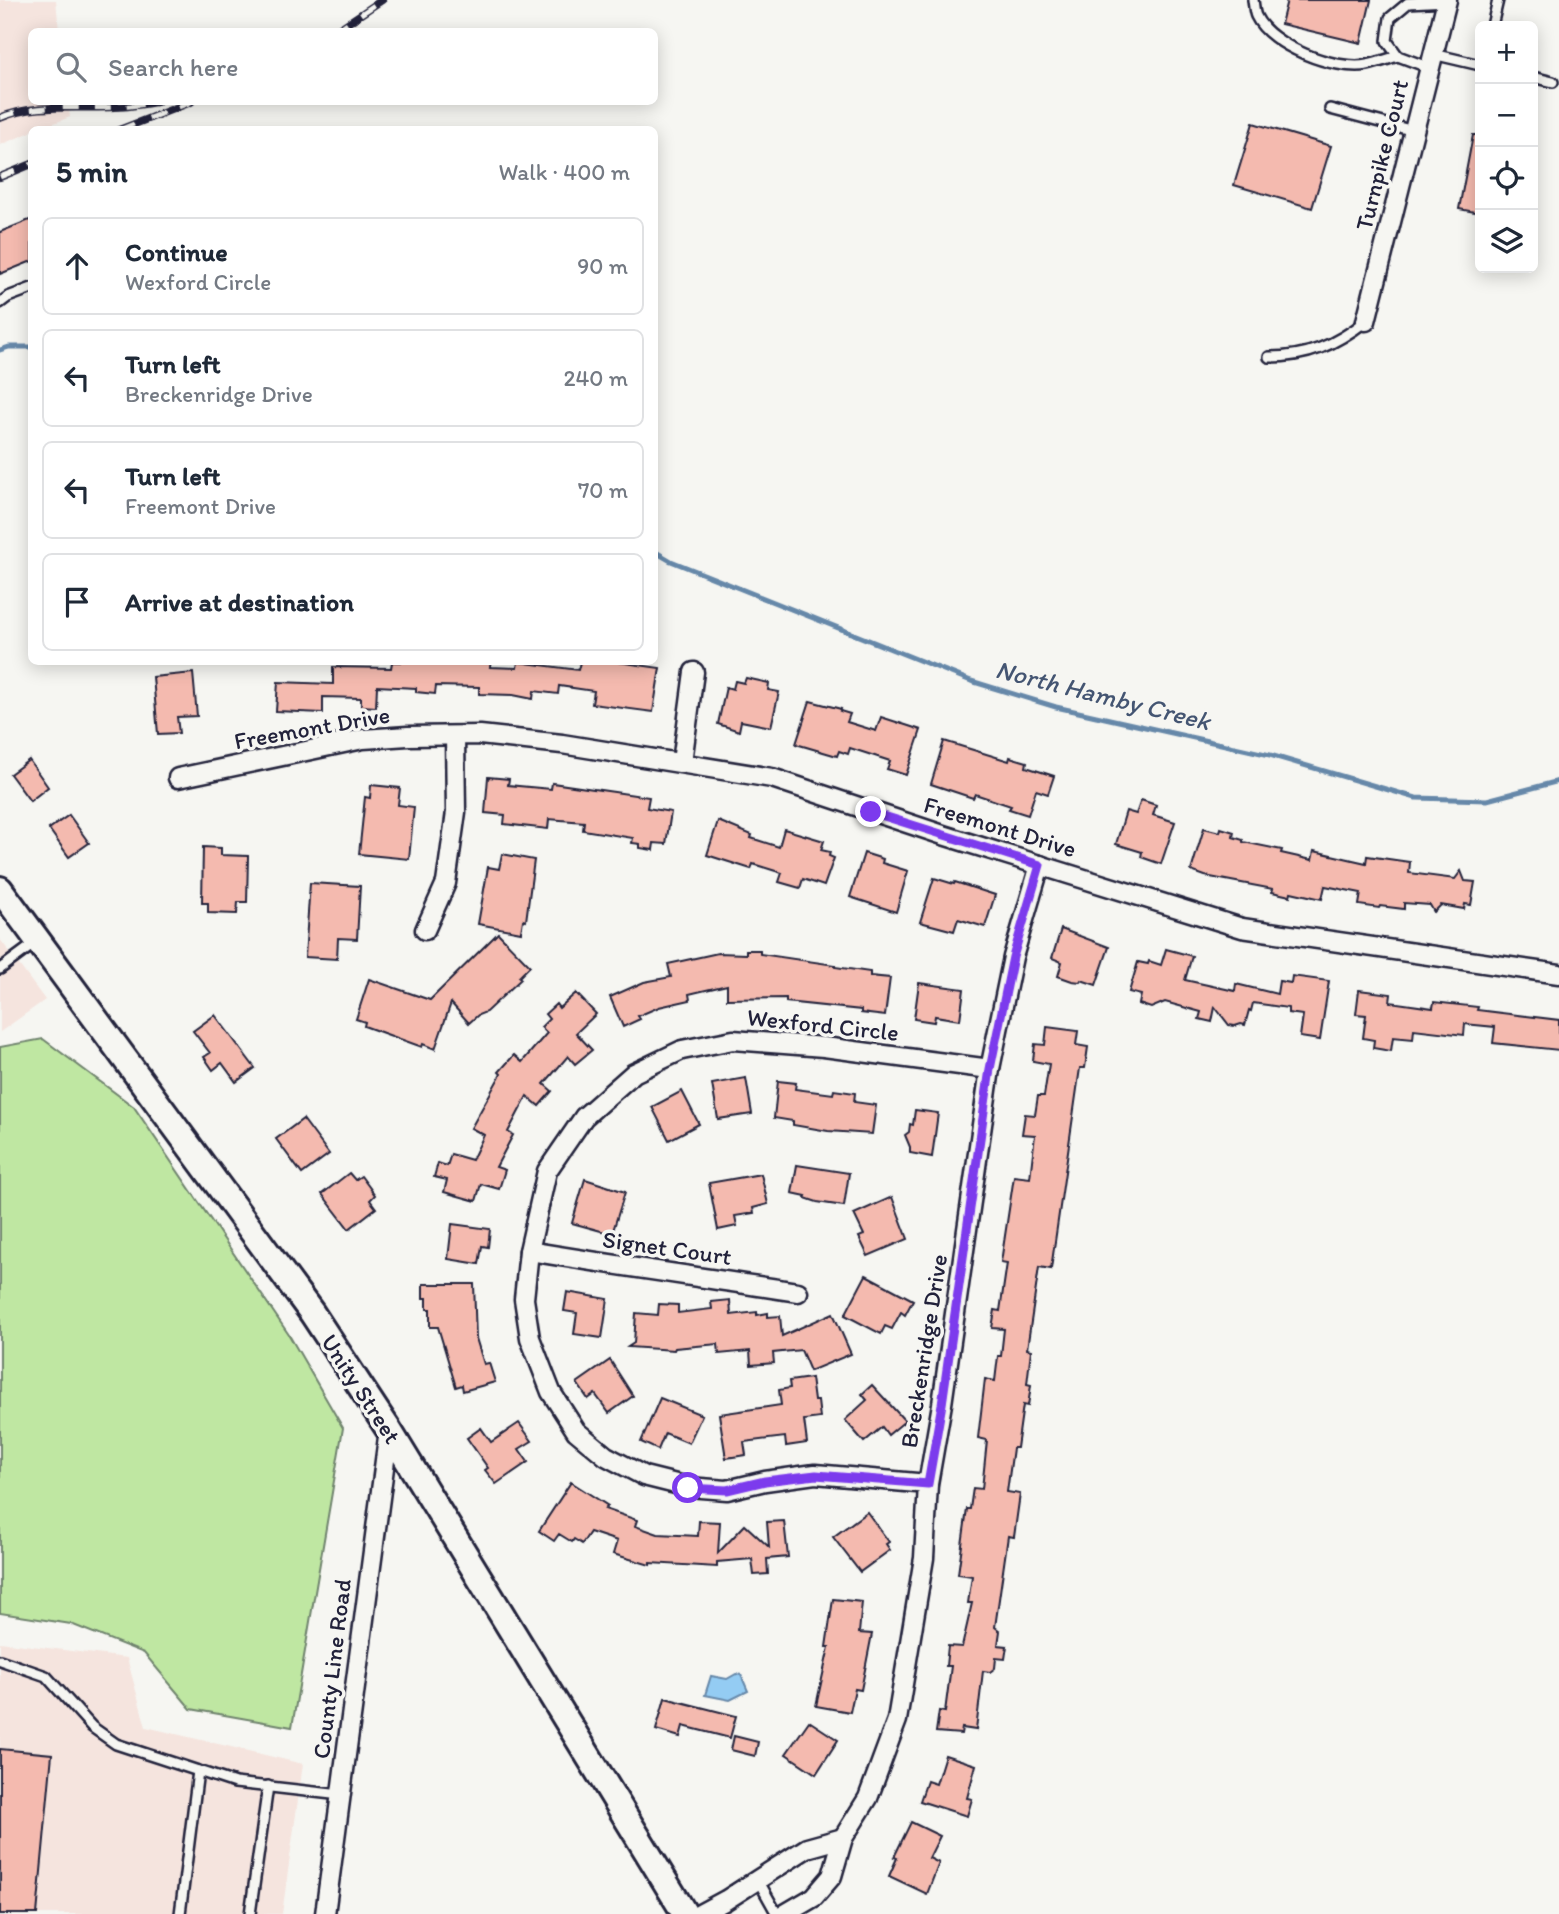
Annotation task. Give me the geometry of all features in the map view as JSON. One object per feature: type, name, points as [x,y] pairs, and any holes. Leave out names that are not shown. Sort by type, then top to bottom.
[{"type":"street","name":"Turnpike Court","points":[[1366,321],[1447,1]]},
{"type":"street","points":[[682,762],[694,672]]},
{"type":"street","name":"Freemont Drive","points":[[178,778],[363,739],[480,735],[562,744],[772,778],[1242,928],[1559,974]]},
{"type":"street","points":[[425,930],[446,883],[456,812],[454,736]]},
{"type":"street","name":"Breckenridge Drive","points":[[785,1914],[814,1896],[832,1876],[843,1838],[867,1798],[897,1720],[923,1558],[928,1484],[990,1069],[1013,957],[1040,865]]},
{"type":"street","name":"Unity Street","points":[[0,889],[312,1312],[389,1430],[685,1914]]},
{"type":"street","name":"Wexford Circle","points":[[928,1484],[816,1475],[765,1481],[727,1490],[688,1488],[644,1476],[606,1456],[576,1431],[551,1392],[530,1338],[524,1299],[529,1251],[547,1171],[584,1117],[634,1073],[682,1050],[733,1040],[824,1047],[990,1069]]},
{"type":"street","name":"Signet Court","points":[[529,1251],[798,1292]]},
{"type":"street","name":"County Line Road","points":[[325,1914],[389,1430]]},
{"type":"street","points":[[699,1914],[807,1848],[843,1838]]},
{"type":"lane","points":[[1253,0],[1256,16],[1271,36],[1295,51],[1334,62],[1364,66],[1398,56],[1475,65]]},
{"type":"lane","points":[[1493,21],[1499,0]]},
{"type":"lane","points":[[1398,56],[1387,41],[1390,18],[1408,3],[1447,1]]},
{"type":"lane","points":[[1538,78],[1553,82]]},
{"type":"lane","points":[[1330,109],[1414,131]]},
{"type":"lane","points":[[0,303],[28,290]]},
{"type":"lane","points":[[1269,357],[1290,357],[1320,349],[1344,338],[1366,321]]},
{"type":"lane","points":[[0,969],[39,941]]},
{"type":"lane","points":[[0,1660],[46,1676],[92,1727],[116,1744],[235,1783],[341,1795]]},
{"type":"lane","points":[[180,1914],[198,1771]]},
{"type":"lane","points":[[250,1914],[268,1786]]},
{"type":"lane","points":[[758,1880],[777,1914]]},
{"type":"shaded area","points":[[0,0],[56,0],[59,28],[28,28],[28,105],[68,105],[70,117],[47,126],[28,126],[28,133],[0,145]]},
{"type":"shaded area","points":[[0,939],[45,1000],[0,1032]]},
{"type":"shaded area","points":[[0,1642],[127,1658],[146,1727],[303,1764],[282,1914],[0,1914]]},
{"type":"green space","points":[[43,1039],[134,1107],[289,1335],[343,1428],[292,1727],[191,1709],[144,1653],[71,1624],[0,1613],[0,1047]]},
{"type":"water","points":[[736,1674],[741,1675],[748,1691],[730,1700],[705,1695],[711,1676],[727,1679]]},
{"type":"building","points":[[1287,0],[1371,0],[1361,43],[1281,24]]},
{"type":"building","points":[[1253,123],[1331,146],[1312,208],[1234,185]]},
{"type":"building","points":[[1473,135],[1475,135],[1475,212],[1459,209]]},
{"type":"building","points":[[28,221],[28,263],[0,274],[0,232]]},
{"type":"building","points":[[392,665],[490,665],[517,668],[518,665],[540,665],[578,670],[579,665],[639,665],[660,668],[653,712],[592,704],[594,691],[559,686],[558,694],[534,691],[533,699],[513,695],[479,694],[479,687],[436,686],[435,694],[416,692],[416,688],[377,686],[376,707],[361,706],[361,698],[323,697],[323,713],[276,711],[278,682],[333,684],[333,667],[391,668]]},
{"type":"building","points":[[193,673],[197,716],[177,717],[179,733],[158,734],[153,677]]},
{"type":"building","points":[[746,678],[769,683],[768,690],[779,692],[771,727],[741,721],[739,731],[718,724],[726,687],[733,689],[735,681],[744,683]]},
{"type":"building","points":[[810,701],[841,709],[840,711],[850,714],[847,722],[876,731],[881,717],[921,730],[906,775],[887,769],[890,761],[850,748],[848,754],[839,751],[837,756],[796,744]]},
{"type":"building","points":[[944,741],[1009,761],[1010,757],[1027,762],[1026,767],[1054,776],[1048,794],[1036,790],[1028,815],[1009,809],[1011,806],[975,794],[973,798],[931,784]]},
{"type":"building","points":[[29,760],[48,787],[30,801],[10,774]]},
{"type":"building","points":[[488,777],[509,779],[508,785],[551,789],[552,783],[649,797],[647,808],[671,812],[666,844],[654,843],[653,850],[640,848],[640,844],[632,843],[633,838],[583,830],[584,822],[549,819],[548,829],[504,824],[505,815],[485,813]]},
{"type":"building","points":[[371,785],[400,788],[398,805],[414,807],[409,859],[359,854],[365,797],[370,798]]},
{"type":"building","points":[[1141,800],[1156,805],[1153,815],[1175,822],[1161,864],[1141,857],[1142,852],[1116,844],[1126,811],[1136,814]]},
{"type":"building","points":[[69,815],[89,843],[69,857],[49,829]]},
{"type":"building","points":[[718,821],[752,835],[751,838],[779,847],[784,829],[824,841],[821,850],[830,852],[829,856],[834,858],[824,886],[803,879],[800,888],[779,882],[782,873],[753,864],[751,869],[707,855]]},
{"type":"building","points":[[1204,828],[1220,832],[1221,828],[1234,832],[1233,837],[1243,842],[1282,850],[1281,853],[1312,860],[1314,851],[1366,863],[1367,856],[1410,862],[1409,873],[1455,879],[1461,871],[1465,881],[1475,882],[1471,905],[1465,904],[1464,909],[1441,905],[1434,912],[1430,905],[1404,903],[1404,909],[1379,908],[1359,905],[1361,893],[1325,886],[1322,899],[1291,892],[1290,896],[1272,892],[1273,889],[1205,876],[1191,871]]},
{"type":"building","points":[[203,847],[221,848],[221,855],[248,856],[247,902],[238,902],[237,914],[208,913],[208,903],[202,903]]},
{"type":"building","points":[[864,853],[883,859],[882,863],[908,871],[896,912],[850,897]]},
{"type":"building","points":[[502,854],[534,860],[526,921],[523,920],[521,932],[478,924],[488,867],[499,869]]},
{"type":"building","points":[[934,878],[995,895],[985,927],[958,919],[954,931],[920,922]]},
{"type":"building","points":[[310,883],[360,886],[357,939],[338,938],[337,959],[305,957]]},
{"type":"building","points":[[1061,929],[1109,947],[1096,985],[1058,976],[1062,962],[1052,958]]},
{"type":"building","points":[[498,933],[530,966],[519,977],[521,979],[486,1012],[469,1023],[451,1003],[435,1049],[423,1044],[422,1047],[364,1026],[365,1022],[356,1019],[369,979],[430,1000]]},
{"type":"building","points":[[1166,949],[1192,956],[1185,980],[1235,991],[1236,984],[1277,994],[1279,981],[1291,983],[1292,976],[1329,981],[1320,1040],[1300,1037],[1303,1015],[1288,1013],[1288,1008],[1253,1003],[1245,1025],[1235,1026],[1229,1025],[1215,1007],[1212,1022],[1199,1019],[1201,1012],[1165,1002],[1151,1008],[1139,1004],[1141,995],[1129,992],[1138,962],[1148,964],[1149,961],[1161,965]]},
{"type":"building","points":[[746,950],[760,950],[760,954],[835,965],[870,972],[870,976],[890,978],[885,1016],[861,1013],[861,1010],[786,1002],[786,998],[727,999],[727,985],[689,994],[690,1000],[659,1007],[638,1016],[640,1019],[623,1027],[610,997],[644,982],[671,977],[668,964],[718,953],[746,954]]},
{"type":"building","points":[[919,983],[964,989],[960,1020],[935,1016],[934,1022],[914,1019]]},
{"type":"building","points":[[1359,990],[1391,994],[1390,1002],[1433,1008],[1434,1002],[1559,1020],[1559,1050],[1493,1043],[1495,1027],[1465,1024],[1464,1035],[1414,1029],[1413,1039],[1393,1037],[1391,1051],[1373,1048],[1374,1040],[1363,1038],[1366,1015],[1356,1014]]},
{"type":"building","points":[[576,993],[596,1014],[576,1033],[592,1050],[575,1064],[568,1056],[544,1084],[552,1091],[539,1106],[527,1096],[508,1132],[513,1135],[496,1167],[505,1170],[499,1189],[481,1184],[476,1201],[444,1192],[447,1180],[434,1177],[438,1163],[447,1166],[451,1154],[472,1160],[484,1135],[471,1128],[501,1074],[499,1072],[514,1055],[522,1062],[547,1033],[541,1027],[549,1019],[545,1014],[556,1004],[559,1008]]},
{"type":"building","points":[[215,1015],[255,1068],[236,1082],[222,1063],[213,1070],[204,1057],[210,1053],[193,1031]]},
{"type":"building","points":[[1047,1027],[1078,1031],[1076,1045],[1088,1047],[1085,1068],[1080,1068],[1051,1269],[1039,1267],[1027,1349],[1031,1350],[1027,1384],[1031,1385],[1028,1406],[1023,1405],[1017,1448],[1013,1448],[1007,1492],[1020,1494],[1014,1537],[1008,1536],[995,1627],[1000,1631],[998,1645],[1007,1646],[1005,1659],[996,1658],[995,1668],[990,1672],[983,1671],[976,1730],[962,1728],[961,1734],[936,1732],[939,1711],[945,1712],[951,1666],[946,1666],[948,1646],[962,1647],[972,1603],[968,1603],[972,1576],[958,1574],[967,1509],[970,1509],[973,1488],[982,1489],[987,1440],[978,1438],[985,1379],[995,1381],[1004,1329],[992,1328],[995,1310],[1000,1311],[1007,1263],[1001,1262],[1014,1176],[1030,1178],[1035,1135],[1022,1134],[1025,1114],[1035,1115],[1038,1096],[1044,1096],[1049,1064],[1033,1061],[1035,1044],[1045,1045]]},
{"type":"building","points":[[746,1078],[752,1114],[718,1119],[712,1084]]},
{"type":"building","points":[[778,1081],[796,1083],[795,1089],[833,1094],[834,1090],[855,1093],[854,1102],[876,1105],[872,1134],[828,1131],[793,1125],[793,1121],[774,1118]]},
{"type":"building","points":[[682,1091],[699,1124],[669,1140],[652,1107]]},
{"type":"building","points":[[915,1110],[938,1113],[932,1157],[910,1153],[905,1135],[909,1132],[910,1124],[913,1125]]},
{"type":"building","points":[[303,1119],[329,1154],[302,1174],[276,1139]]},
{"type":"building","points":[[797,1165],[849,1173],[844,1206],[817,1202],[792,1193]]},
{"type":"building","points":[[349,1173],[355,1180],[361,1176],[375,1195],[370,1200],[376,1208],[349,1229],[322,1194]]},
{"type":"building","points":[[761,1174],[768,1204],[753,1208],[754,1213],[735,1216],[737,1226],[718,1230],[709,1183]]},
{"type":"building","points":[[585,1179],[625,1192],[612,1234],[572,1223]]},
{"type":"building","points":[[892,1197],[908,1239],[868,1256],[859,1237],[864,1235],[854,1214]]},
{"type":"building","points":[[452,1224],[490,1229],[488,1247],[482,1246],[479,1264],[448,1259]]},
{"type":"building","points":[[866,1275],[913,1300],[905,1315],[901,1312],[892,1329],[885,1326],[881,1334],[845,1315]]},
{"type":"building","points":[[423,1284],[474,1284],[476,1338],[484,1364],[489,1363],[495,1382],[463,1391],[462,1385],[456,1387],[438,1327],[430,1327],[430,1309],[427,1309],[427,1298],[423,1298]]},
{"type":"building","points":[[567,1292],[608,1299],[602,1338],[574,1334],[577,1313],[564,1311]]},
{"type":"building","points":[[730,1300],[731,1315],[757,1312],[757,1315],[768,1313],[768,1317],[780,1316],[782,1336],[833,1313],[851,1354],[810,1371],[801,1350],[773,1353],[774,1363],[751,1365],[750,1351],[719,1354],[718,1344],[674,1350],[628,1347],[634,1343],[636,1313],[658,1315],[659,1304],[678,1305],[678,1313],[712,1309],[711,1302]]},
{"type":"building","points":[[610,1360],[633,1396],[609,1413],[595,1394],[588,1399],[577,1383]]},
{"type":"building","points":[[811,1378],[814,1401],[818,1401],[820,1418],[804,1420],[807,1443],[786,1446],[785,1437],[744,1442],[746,1455],[726,1458],[719,1414],[781,1405],[779,1390],[790,1388],[789,1381]]},
{"type":"building","points":[[872,1385],[905,1421],[888,1435],[882,1427],[864,1442],[845,1420],[867,1400],[862,1394]]},
{"type":"building","points":[[660,1398],[702,1415],[689,1443],[665,1433],[658,1450],[641,1442]]},
{"type":"building","points":[[519,1423],[532,1441],[519,1449],[528,1462],[496,1484],[467,1438],[481,1428],[491,1442]]},
{"type":"building","points":[[571,1482],[608,1506],[605,1509],[637,1520],[635,1526],[658,1534],[698,1536],[699,1521],[720,1522],[718,1553],[745,1525],[769,1547],[767,1522],[784,1521],[788,1557],[767,1559],[768,1574],[754,1575],[752,1559],[717,1562],[717,1567],[650,1565],[613,1554],[617,1541],[590,1532],[582,1544],[574,1539],[572,1542],[559,1534],[554,1541],[539,1531]]},
{"type":"building","points":[[867,1512],[889,1542],[886,1544],[890,1550],[860,1572],[833,1537]]},
{"type":"building","points":[[833,1599],[862,1602],[859,1633],[872,1634],[861,1690],[855,1689],[850,1712],[816,1706],[829,1647],[826,1647]]},
{"type":"building","points":[[665,1698],[736,1716],[730,1738],[683,1726],[680,1737],[656,1730]]},
{"type":"building","points":[[809,1721],[838,1740],[816,1774],[786,1754]]},
{"type":"building","points":[[734,1736],[758,1742],[755,1756],[731,1750]]},
{"type":"building","points":[[0,1749],[52,1754],[37,1914],[0,1914]]},
{"type":"building","points":[[945,1755],[976,1765],[967,1798],[972,1799],[967,1816],[920,1801],[927,1781],[936,1784]]},
{"type":"building","points":[[911,1822],[940,1836],[929,1858],[939,1863],[927,1894],[889,1876],[897,1858],[894,1857]]},
{"type":"waterway","name":"North Hamby Creek","points":[[0,350],[28,347]]},
{"type":"waterway","name":"North Hamby Creek","points":[[658,553],[671,561],[971,681],[1056,707],[1270,755],[1416,798],[1487,800],[1559,781]]},
{"type":"railway","points":[[340,28],[382,0]]},
{"type":"railway","points":[[0,118],[41,108],[134,105]]},
{"type":"railway","points":[[129,126],[183,105]]},
{"type":"railway","points":[[0,177],[28,166]]},
{"type":"route","points":[[688,1488],[727,1490],[765,1481],[816,1475],[928,1484],[990,1069],[1013,957],[1040,865],[871,812]]}]
